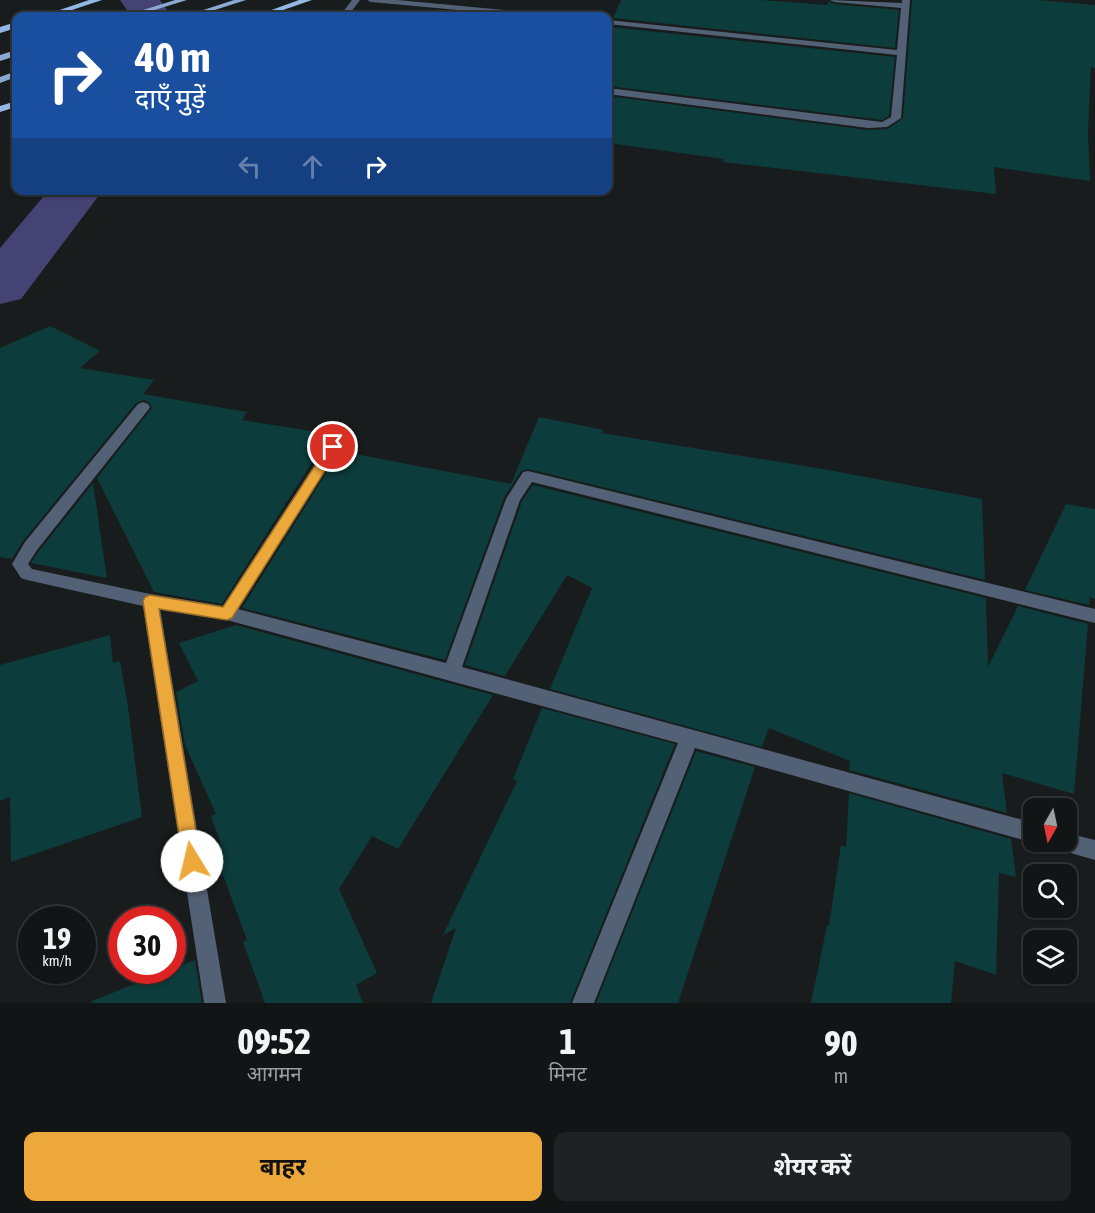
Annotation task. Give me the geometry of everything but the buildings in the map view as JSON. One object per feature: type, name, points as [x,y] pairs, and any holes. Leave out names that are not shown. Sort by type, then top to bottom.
[{"type":"highway","points":[[61,12],[98,0]]},
{"type":"highway","points":[[271,12],[308,0]]},
{"type":"main road","points":[[142,12],[183,0]]},
{"type":"main road","points":[[202,12],[242,0]]},
{"type":"street","points":[[372,0],[502,12]]},
{"type":"street","points":[[612,92],[868,126],[884,125],[896,118],[906,3],[834,0]]},
{"type":"street","points":[[612,22],[901,53]]},
{"type":"street","points":[[143,407],[31,546],[20,564],[27,574],[150,601],[227,614],[452,672],[1023,830]]},
{"type":"street","points":[[227,614],[333,447]]},
{"type":"street","points":[[452,672],[513,498],[528,476],[1095,616]]},
{"type":"street","points":[[150,601],[215,1003]]},
{"type":"street","points":[[583,1003],[690,737]]},
{"type":"street","points":[[1077,845],[1095,850]]},
{"type":"waterway","points":[[140,0],[148,12]]},
{"type":"waterway","points":[[0,286],[73,195]]},
{"type":"route","points":[[192,861],[150,601],[227,614],[333,447]]}]
